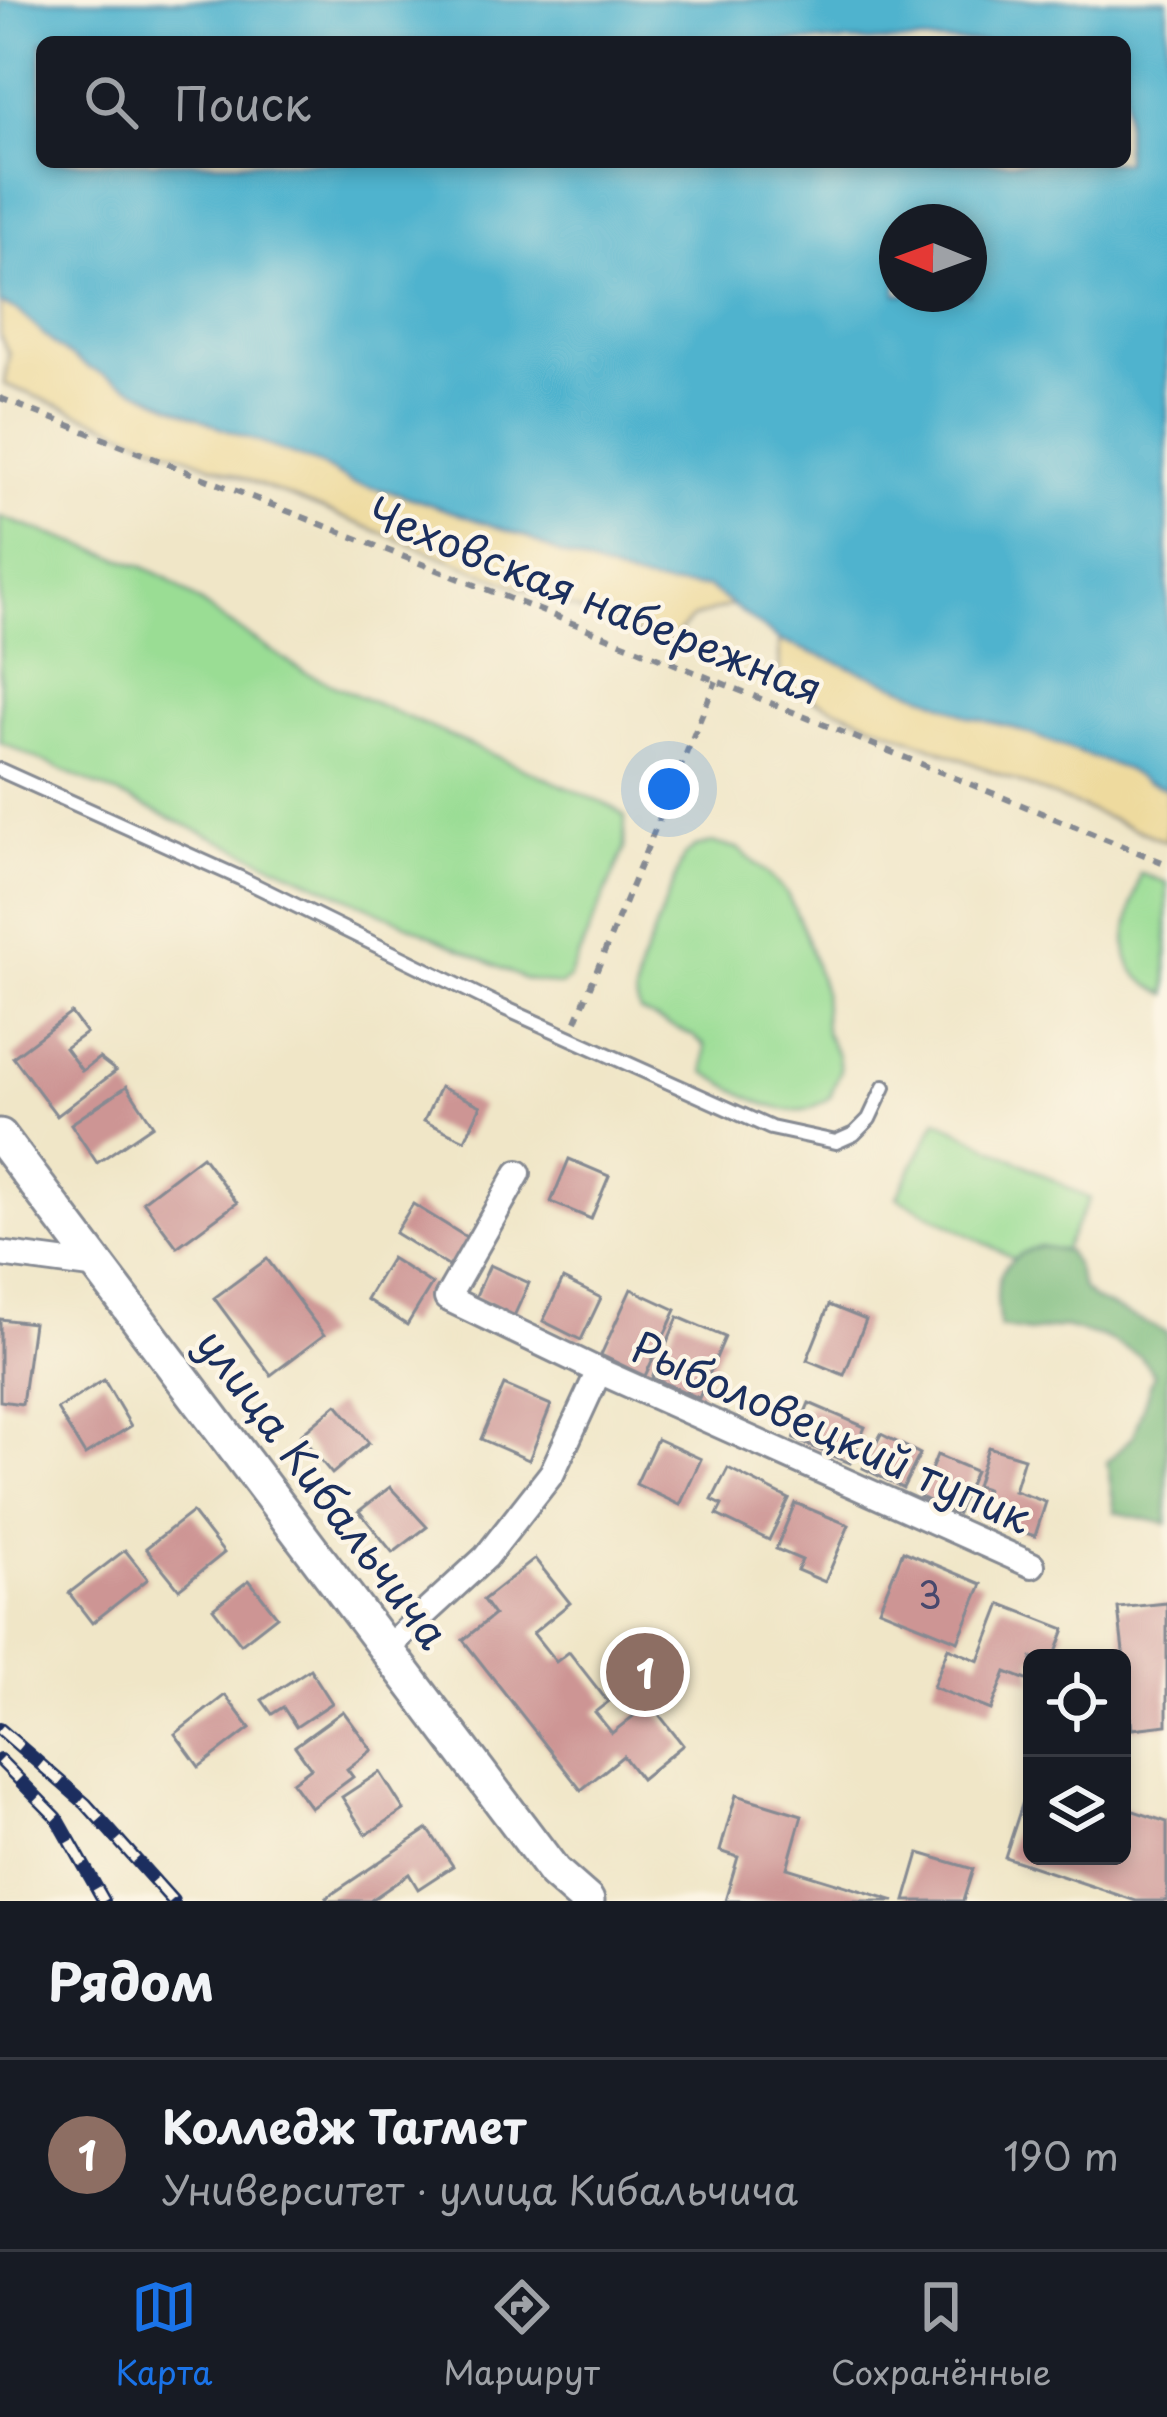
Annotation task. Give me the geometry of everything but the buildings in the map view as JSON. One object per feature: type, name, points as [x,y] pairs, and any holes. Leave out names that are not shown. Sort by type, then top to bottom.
[{"type":"street","name":"улица Кибальчича","points":[[0,1136],[386,1648],[558,1887],[587,1901]]},
{"type":"street","name":"Рыболовецкий тупик","points":[[518,1173],[447,1298],[598,1371],[1032,1565]]},
{"type":"street","points":[[0,1254],[98,1267]]},
{"type":"street","name":"Рыболовецкий тупик","points":[[386,1648],[486,1557],[552,1473],[598,1371]]},
{"type":"lane","points":[[0,770],[771,1128],[836,1142],[854,1134],[869,1119],[884,1087]]},
{"type":"path","name":"Чеховская набережная","points":[[0,398],[716,680],[1167,864]]},
{"type":"path","points":[[570,1037],[716,680]]},
{"type":"green space","points":[[0,517],[165,577],[304,672],[614,808],[625,817],[624,850],[569,978],[560,986],[524,979],[0,742]]},
{"type":"green space","points":[[713,843],[737,848],[766,872],[787,894],[803,928],[823,989],[825,1032],[838,1055],[840,1070],[830,1097],[811,1108],[778,1108],[740,1093],[705,1072],[705,1046],[693,1036],[640,1012],[635,996],[640,968],[684,856],[695,847]]},
{"type":"green space","points":[[1140,873],[1167,883],[1167,994],[1147,984],[1128,959],[1128,927]]},
{"type":"green space","points":[[937,1119],[1090,1199],[1049,1277],[897,1197]]},
{"type":"green space","points":[[1040,1246],[1067,1251],[1082,1288],[1094,1299],[1167,1333],[1167,1524],[1115,1512],[1107,1462],[1133,1436],[1154,1374],[1140,1356],[1102,1337],[1064,1327],[1029,1332],[1000,1327],[1000,1275],[1014,1258]]},
{"type":"sand","points":[[0,303],[19,311],[87,367],[221,428],[319,464],[351,483],[397,493],[526,537],[562,555],[667,586],[708,587],[732,605],[692,618],[666,645],[4,384],[9,354],[0,336]]},
{"type":"sand","points":[[779,640],[969,717],[1011,727],[1167,789],[1167,842],[780,686]]},
{"type":"water","points":[[0,0],[1167,0],[1167,789],[1011,727],[969,717],[779,640],[708,587],[631,579],[526,537],[397,493],[352,483],[319,464],[221,428],[87,367],[19,311],[0,303]]},
{"type":"railway","points":[[0,1729],[86,1804],[173,1901]]},
{"type":"railway","points":[[0,1760],[57,1818],[104,1901]]},
{"type":"place","name":"Колледж Тагмет","points":[[645,1672]]}]
